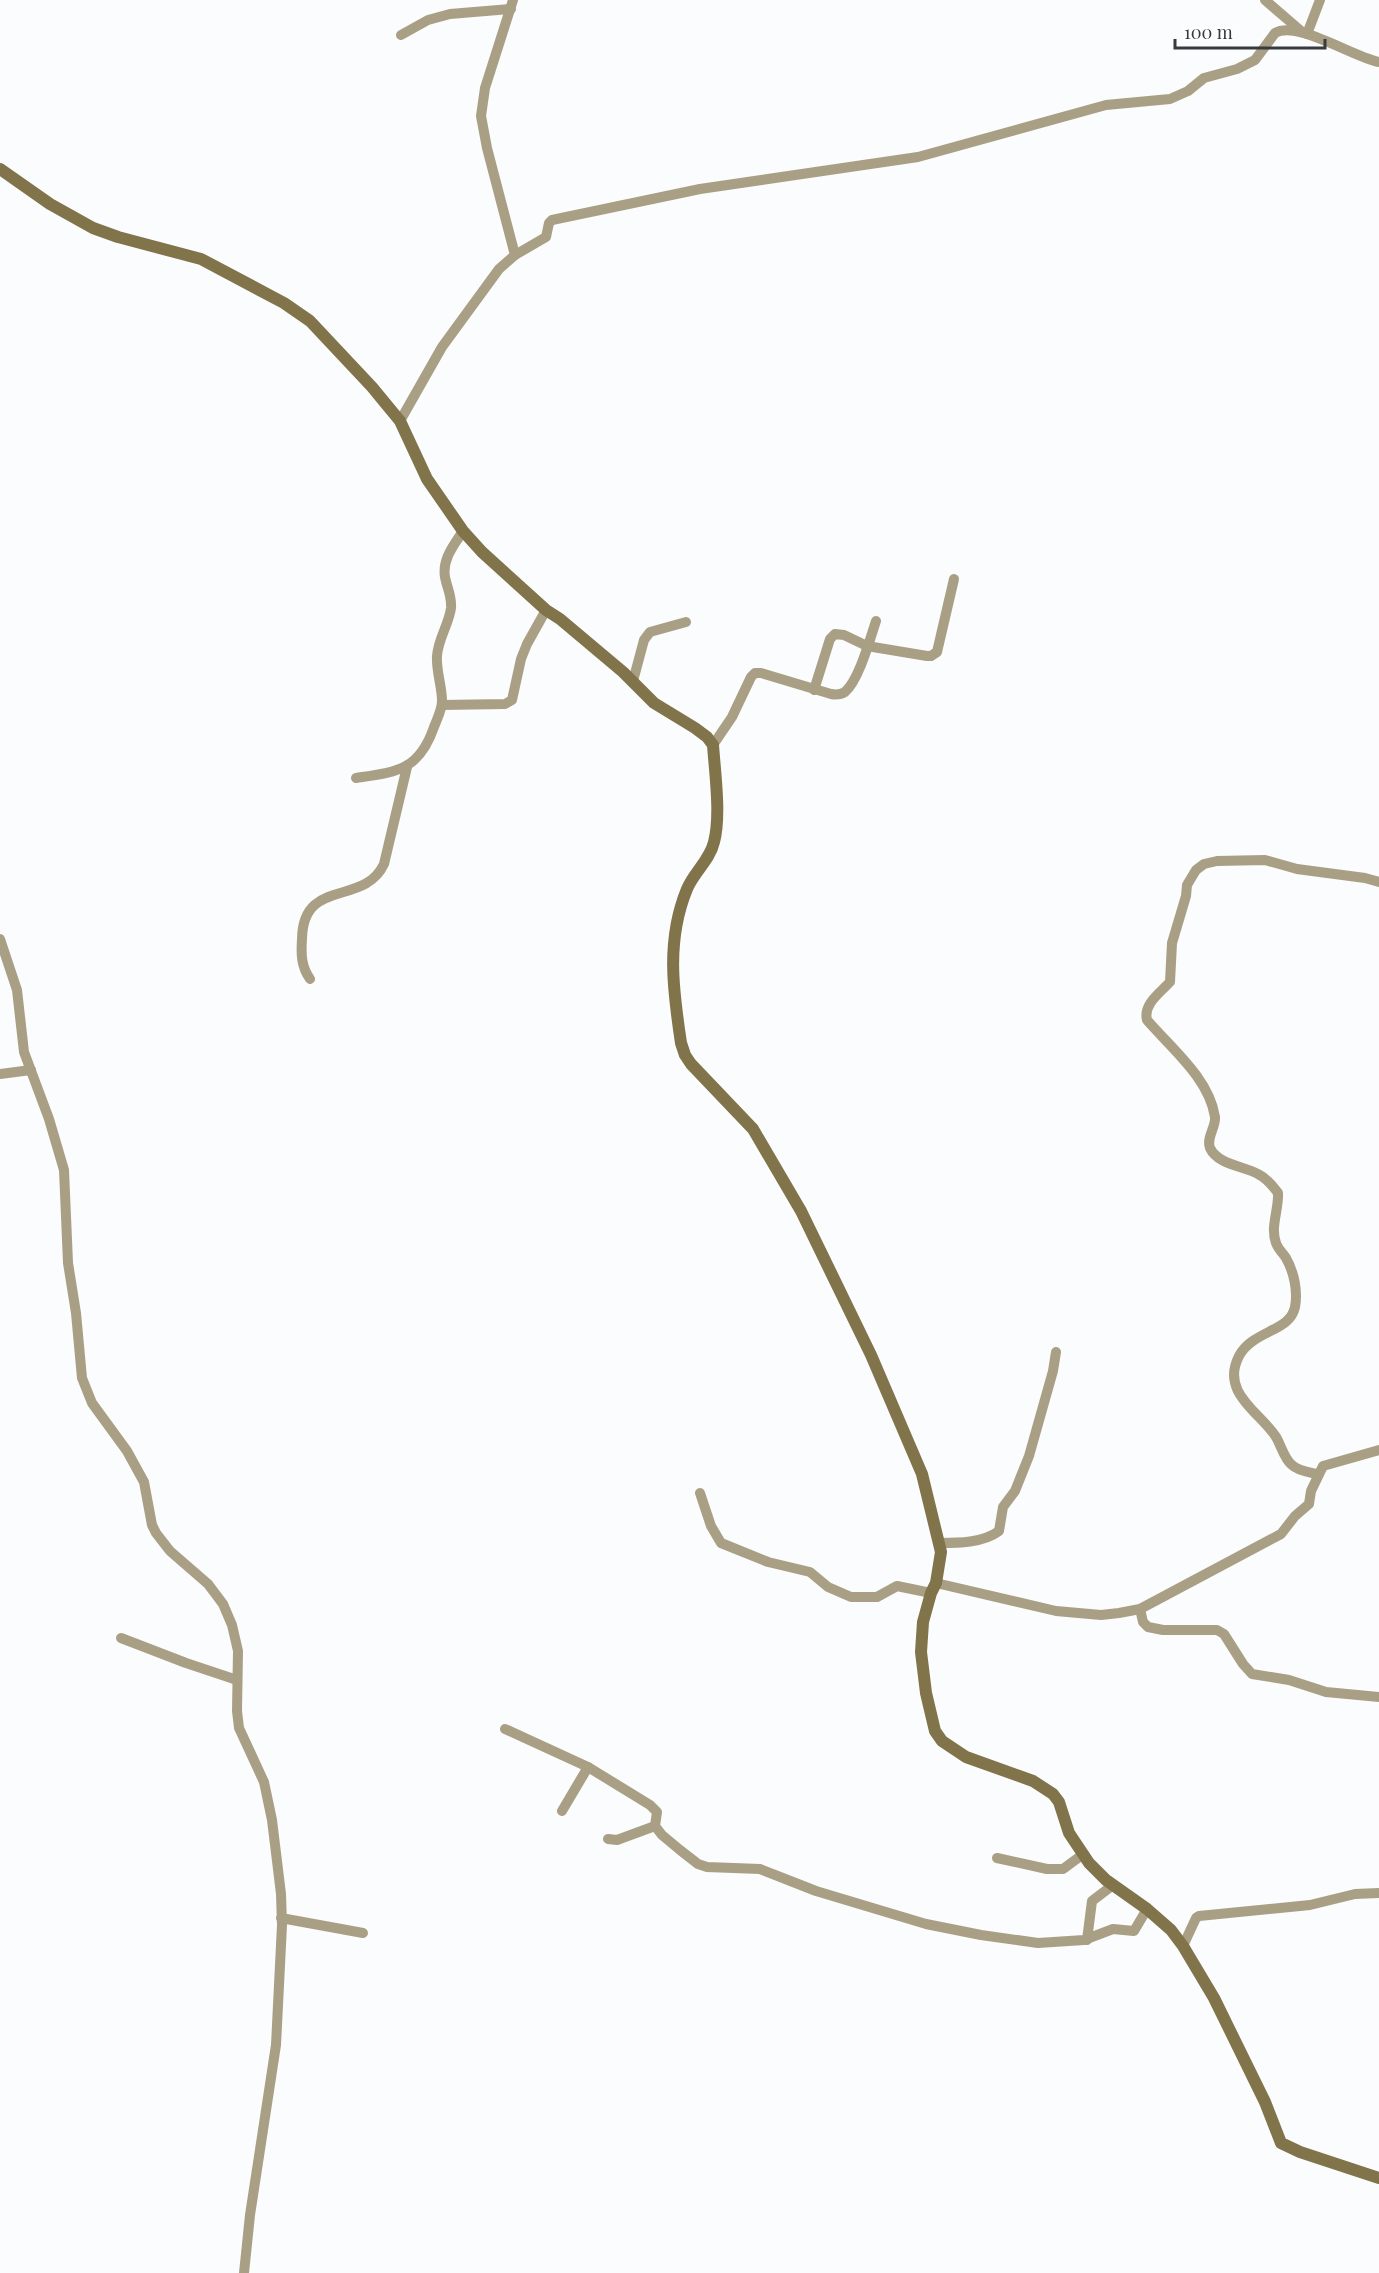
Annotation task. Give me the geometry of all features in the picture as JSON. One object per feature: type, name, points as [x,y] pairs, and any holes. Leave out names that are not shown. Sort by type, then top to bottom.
[{"type":"street","points":[[1265,0],[1304,32],[1379,62]]},
{"type":"street","points":[[1304,32],[1320,0]]},
{"type":"street","points":[[401,35],[428,20],[450,14],[512,5],[485,88],[481,116],[514,255]]},
{"type":"street","points":[[400,421],[454,329],[499,269],[514,255],[546,237],[551,221],[700,189],[918,157],[954,149],[1036,123],[1106,105],[1176,97],[1204,78],[1230,71],[1255,60],[1276,32],[1304,32]]},
{"type":"street","points":[[0,169],[50,204],[102,232],[201,260],[284,303],[310,321],[372,387],[400,421],[427,479],[463,531],[482,552],[546,610],[560,619],[633,681],[662,710],[707,736],[713,745],[715,840],[687,889],[676,922],[672,949],[674,990],[682,1049],[696,1070],[753,1129],[812,1230],[917,1459],[928,1492],[939,1543],[940,1563],[923,1622],[921,1652],[926,1693],[935,1731],[942,1741],[966,1757],[1033,1781],[1053,1794],[1059,1802],[1069,1833],[1082,1855],[1096,1871],[1171,1930],[1214,1998],[1265,2102],[1281,2143],[1300,2152],[1379,2178]]},
{"type":"street","points":[[356,778],[389,773],[407,767],[421,753],[430,739],[442,705],[436,658],[451,611],[445,564],[447,555],[463,531]]},
{"type":"street","points":[[814,690],[832,636],[844,635],[867,646],[927,656],[934,655],[954,579]]},
{"type":"street","points":[[442,705],[505,704],[512,700],[521,659],[546,610]]},
{"type":"street","points":[[713,745],[732,717],[751,676],[755,673],[814,690],[838,695],[845,692],[855,675],[876,621]]},
{"type":"street","points":[[633,681],[644,640],[650,632],[686,622]]},
{"type":"street","points":[[310,979],[303,968],[301,951],[305,916],[315,902],[329,895],[349,891],[379,876],[384,864],[407,767]]},
{"type":"street","points":[[1317,1474],[1293,1466],[1289,1462],[1275,1435],[1244,1402],[1236,1386],[1235,1368],[1239,1357],[1258,1337],[1285,1324],[1291,1318],[1295,1308],[1294,1277],[1276,1243],[1274,1232],[1278,1193],[1260,1174],[1220,1158],[1210,1148],[1215,1116],[1201,1082],[1147,1020],[1146,1010],[1151,1001],[1170,982],[1172,943],[1187,885],[1196,870],[1204,864],[1217,861],[1265,860],[1297,869],[1379,882]]},
{"type":"street","points":[[0,939],[17,990],[24,1052],[49,1119],[65,1174],[67,1252],[82,1378],[92,1403],[127,1451],[144,1482],[152,1526],[156,1533],[171,1551],[208,1584],[223,1604],[236,1636],[238,1651],[239,1728],[264,1782],[268,1796],[276,1850],[281,1918],[276,2045],[244,2273]]},
{"type":"street","points":[[0,1074],[31,1070]]},
{"type":"street","points":[[939,1543],[964,1542],[999,1531],[1003,1507],[1015,1491],[1029,1456],[1053,1371],[1056,1352]]},
{"type":"street","points":[[700,1493],[711,1526],[721,1543],[768,1562],[810,1572],[828,1587],[851,1597],[877,1597],[897,1586],[974,1590],[1056,1611],[1101,1615],[1140,1608],[1281,1534],[1291,1520],[1310,1504],[1311,1491],[1317,1474],[1323,1466],[1379,1450]]},
{"type":"street","points":[[1140,1608],[1143,1622],[1148,1627],[1212,1629],[1221,1632],[1252,1674],[1289,1680],[1326,1692],[1379,1697]]},
{"type":"street","points":[[121,1638],[186,1664],[237,1680]]},
{"type":"street","points":[[506,1729],[588,1767],[655,1809],[658,1815],[655,1826]]},
{"type":"street","points":[[562,1811],[588,1767]]},
{"type":"street","points":[[608,1839],[617,1840],[655,1826]]},
{"type":"street","points":[[655,1826],[662,1836],[698,1864],[707,1867],[760,1869],[816,1891],[892,1916],[981,1935],[1038,1942],[1087,1940],[1113,1929],[1134,1931],[1147,1910]]},
{"type":"street","points":[[997,1858],[1047,1869],[1063,1869],[1076,1862],[1082,1855]]},
{"type":"street","points":[[1087,1940],[1089,1908],[1092,1901],[1113,1885]]},
{"type":"street","points":[[1183,1946],[1199,1916],[1310,1905],[1355,1894],[1379,1893]]},
{"type":"street","points":[[281,1918],[363,1933]]}]
